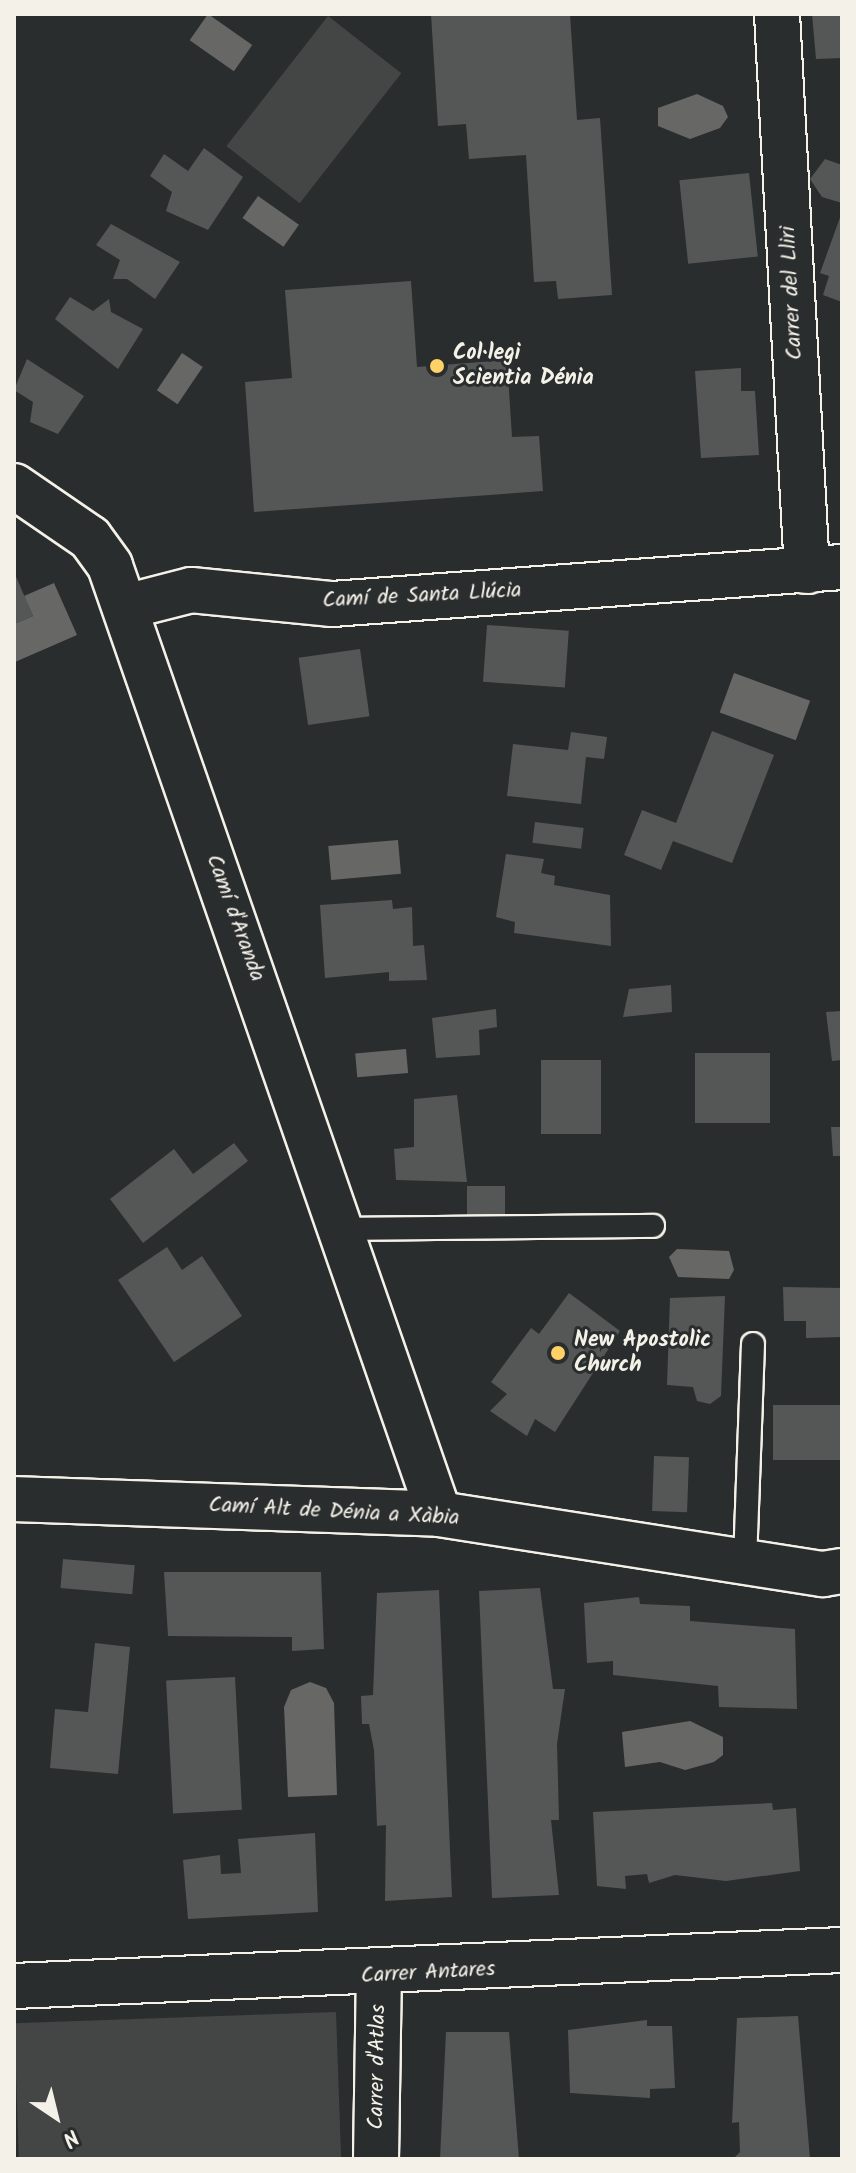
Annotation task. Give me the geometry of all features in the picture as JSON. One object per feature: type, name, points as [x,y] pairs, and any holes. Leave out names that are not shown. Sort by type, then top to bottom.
[{"type":"street","name":"Carrer del Lliri","points":[[777,14],[824,569]]},
{"type":"street","points":[[14,486],[90,538],[125,607]]},
{"type":"street","name":"Camí de Santa Llúcia","points":[[125,607],[191,590],[332,604],[824,569]]},
{"type":"street","name":"Camí d'Aranda","points":[[125,607],[346,1229],[439,1514]]},
{"type":"street","name":"Camí Alt de Dénia a Xàbia","points":[[14,1499],[439,1514],[745,1562],[842,1571]]},
{"type":"street","name":"Carrer Antares","points":[[14,1986],[379,1976],[842,1950]]},
{"type":"street","name":"Carrer d'Atlas","points":[[376,2159],[379,1976]]},
{"type":"lane","points":[[346,1229],[653,1226]]},
{"type":"lane","points":[[745,1562],[753,1344]]},
{"type":"shaded area","points":[[208,14],[252,45],[234,71],[190,40]]},
{"type":"shaded area","points":[[328,16],[401,73],[300,203],[226,146]]},
{"type":"shaded area","points":[[697,94],[723,106],[728,117],[720,128],[690,139],[658,126],[658,108]]},
{"type":"shaded area","points":[[258,196],[299,225],[283,247],[243,218]]},
{"type":"shaded area","points":[[182,353],[203,367],[178,404],[157,390]]},
{"type":"shaded area","points":[[54,583],[77,635],[15,662],[14,624],[33,616],[24,596]]},
{"type":"shaded area","points":[[734,673],[810,701],[796,740],[720,712]]},
{"type":"shaded area","points":[[398,840],[401,874],[331,880],[328,846]]},
{"type":"shaded area","points":[[406,1049],[408,1073],[357,1077],[355,1053]]},
{"type":"shaded area","points":[[677,1249],[729,1251],[734,1270],[729,1279],[678,1277],[669,1257]]},
{"type":"shaded area","points":[[310,1682],[326,1688],[334,1703],[337,1795],[288,1797],[284,1707],[291,1690]]},
{"type":"shaded area","points":[[690,1721],[723,1737],[723,1755],[714,1762],[685,1770],[660,1762],[625,1767],[622,1732]]},
{"type":"shaded area","points":[[336,2012],[341,2159],[19,2159],[14,2023]]},
{"type":"building","points":[[431,14],[570,14],[577,120],[600,118],[612,295],[558,299],[556,281],[534,282],[526,155],[469,159],[466,124],[438,126]]},
{"type":"building","points":[[812,14],[842,14],[842,58],[816,59]]},
{"type":"building","points":[[204,148],[243,177],[208,230],[166,211],[172,192],[150,176],[164,154],[188,171]]},
{"type":"building","points":[[825,159],[842,165],[842,203],[822,197],[810,179]]},
{"type":"building","points":[[749,173],[758,257],[688,264],[679,180]]},
{"type":"building","points":[[842,212],[842,302],[823,295],[829,276],[820,273]]},
{"type":"building","points":[[111,224],[180,262],[155,299],[127,279],[113,279],[120,260],[96,245]]},
{"type":"building","points":[[411,281],[417,367],[507,360],[512,437],[539,436],[543,491],[254,512],[245,382],[292,378],[285,290]]},
{"type":"building","points":[[70,297],[93,311],[109,299],[111,312],[143,329],[118,369],[55,319]]},
{"type":"building","points":[[27,359],[84,396],[58,434],[30,422],[33,402],[14,390]]},
{"type":"building","points":[[741,368],[741,391],[755,391],[759,455],[701,458],[695,371]]},
{"type":"building","points":[[14,572],[33,616],[14,624]]},
{"type":"building","points":[[487,625],[569,631],[565,688],[483,682]]},
{"type":"building","points":[[360,649],[369,716],[308,725],[299,658]]},
{"type":"building","points":[[712,731],[774,755],[732,863],[673,841],[661,870],[624,855],[642,810],[676,823]]},
{"type":"building","points":[[571,732],[607,737],[604,759],[586,757],[581,804],[507,796],[513,744],[568,750]]},
{"type":"building","points":[[535,822],[584,828],[581,849],[532,843]]},
{"type":"building","points":[[506,854],[544,859],[541,873],[555,876],[554,885],[610,895],[611,946],[514,933],[515,922],[496,917]]},
{"type":"building","points":[[392,900],[393,909],[412,907],[413,946],[424,945],[427,980],[389,981],[389,972],[325,978],[320,905]]},
{"type":"building","points":[[671,985],[672,1012],[623,1017],[629,989]]},
{"type":"building","points":[[496,1009],[497,1027],[479,1030],[480,1055],[436,1058],[432,1018]]},
{"type":"building","points":[[842,1011],[842,1060],[832,1061],[826,1012]]},
{"type":"building","points":[[695,1053],[770,1053],[770,1123],[695,1123]]},
{"type":"building","points":[[541,1060],[601,1060],[601,1134],[541,1134]]},
{"type":"building","points":[[457,1095],[467,1182],[396,1180],[394,1149],[414,1147],[414,1099]]},
{"type":"building","points":[[831,1127],[842,1127],[842,1156],[833,1156]]},
{"type":"building","points":[[234,1143],[248,1161],[143,1243],[110,1199],[174,1149],[193,1174]]},
{"type":"building","points":[[467,1186],[505,1186],[505,1217],[467,1217]]},
{"type":"building","points":[[167,1247],[182,1270],[202,1256],[242,1316],[174,1362],[118,1280]]},
{"type":"building","points":[[783,1287],[842,1288],[842,1337],[806,1338],[806,1321],[784,1321]]},
{"type":"building","name":"New Apostolic Church","points":[[569,1293],[620,1331],[555,1432],[535,1419],[527,1436],[490,1411],[507,1394],[491,1382],[531,1328],[539,1334]]},
{"type":"building","points":[[725,1296],[721,1396],[710,1404],[697,1401],[693,1387],[667,1385],[670,1298]]},
{"type":"building","points":[[773,1405],[842,1405],[842,1460],[773,1460]]},
{"type":"building","points":[[654,1456],[689,1457],[687,1512],[652,1511]]},
{"type":"building","points":[[63,1559],[135,1565],[132,1594],[60,1588]]},
{"type":"building","points":[[164,1572],[321,1572],[324,1649],[292,1651],[292,1637],[168,1636]]},
{"type":"building","points":[[540,1588],[553,1689],[565,1689],[557,1744],[559,1820],[551,1820],[559,1895],[492,1898],[479,1591]]},
{"type":"building","points":[[439,1590],[452,1897],[385,1901],[386,1825],[377,1826],[374,1750],[369,1724],[362,1724],[361,1696],[373,1695],[377,1593]]},
{"type":"building","points":[[639,1597],[640,1604],[690,1606],[690,1621],[795,1629],[797,1709],[719,1707],[718,1686],[613,1675],[613,1661],[587,1663],[584,1603]]},
{"type":"building","points":[[95,1643],[130,1647],[118,1774],[50,1768],[55,1709],[88,1712]]},
{"type":"building","points":[[235,1677],[242,1810],[173,1813],[166,1681]]},
{"type":"building","points":[[772,1803],[773,1810],[796,1808],[800,1871],[726,1881],[675,1875],[649,1883],[647,1874],[625,1876],[626,1889],[597,1886],[593,1812]]},
{"type":"building","points":[[315,1833],[318,1912],[188,1919],[183,1860],[220,1855],[221,1874],[241,1873],[238,1839]]},
{"type":"building","points":[[798,2016],[810,2159],[733,2159],[740,2152],[739,2122],[732,2123],[737,2018]]},
{"type":"building","points":[[647,2020],[647,2026],[672,2026],[675,2088],[650,2089],[650,2098],[570,2093],[568,2030]]},
{"type":"building","points":[[446,2032],[509,2032],[519,2159],[440,2159]]},
{"type":"place","name":"Col·legi Scientia Dénia","points":[[437,366]]},
{"type":"place","name":"New Apostolic Church","points":[[558,1353]]}]
